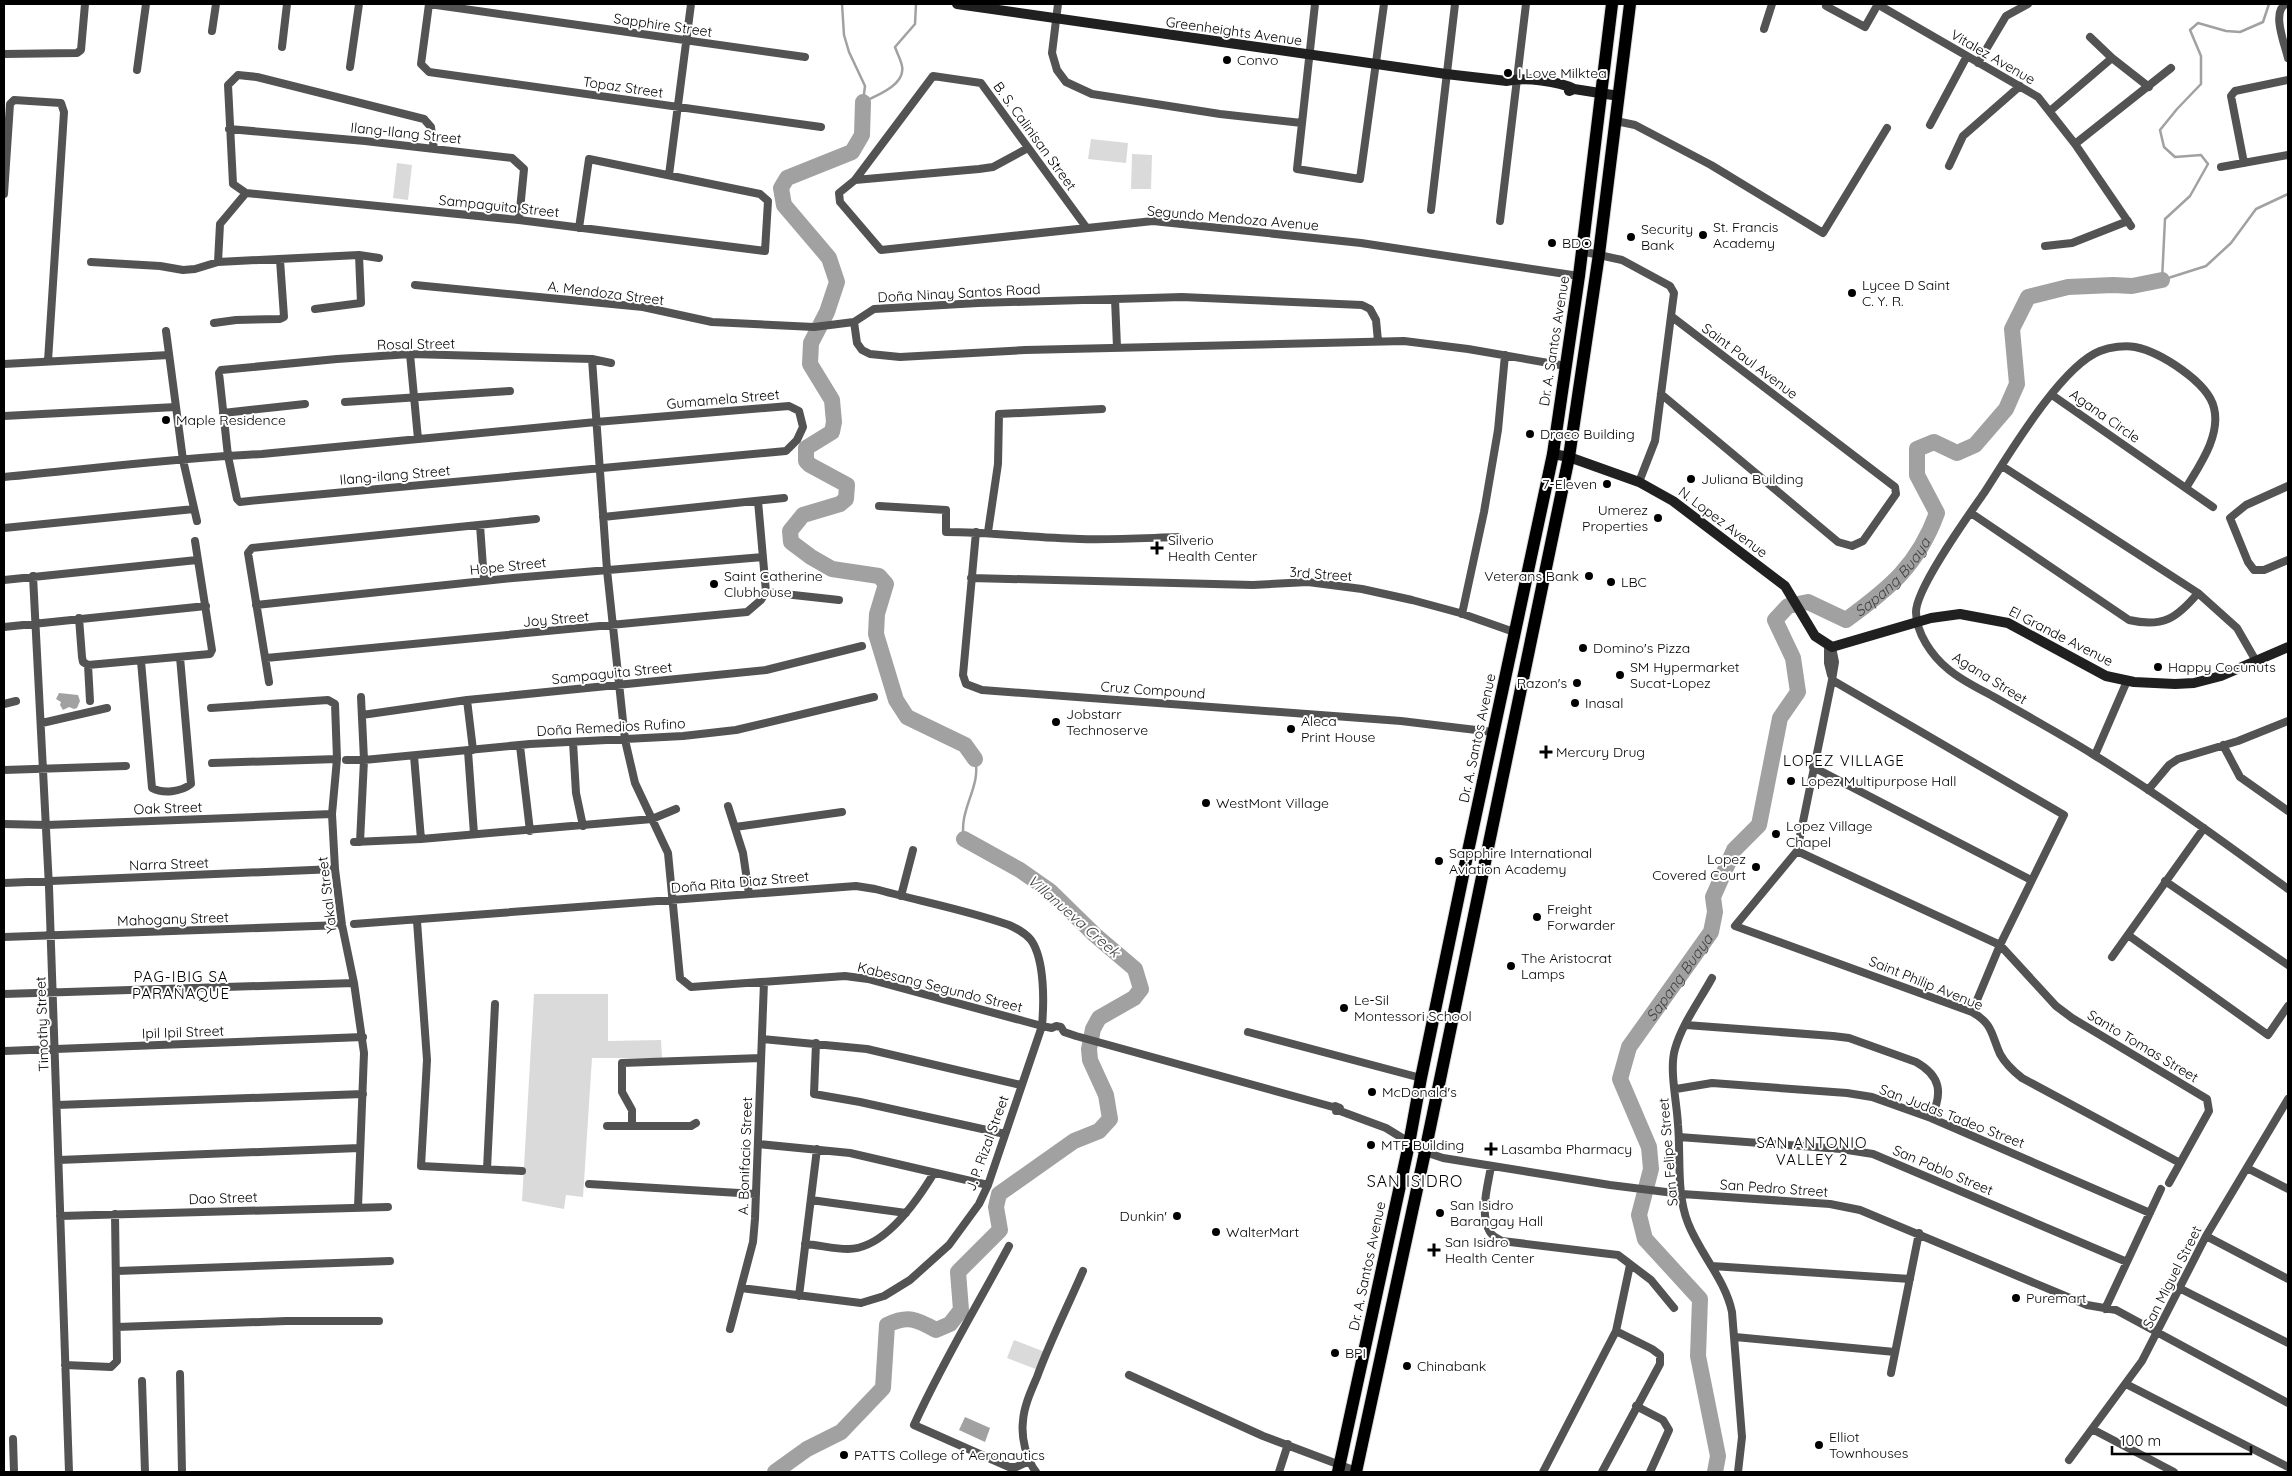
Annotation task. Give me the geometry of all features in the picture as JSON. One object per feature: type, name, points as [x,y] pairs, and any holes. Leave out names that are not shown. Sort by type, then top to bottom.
[{"type":"main road","name":"Dr. A. Santos Avenue","points":[[1338,1469],[1409,1144],[1493,732],[1553,454],[1579,276],[1612,4]]},
{"type":"main road","points":[[1356,1471],[1425,1152],[1569,457],[1599,254],[1630,4]]},
{"type":"main road","points":[[1497,719],[1515,722]]},
{"type":"street","points":[[4,54],[77,53],[81,50],[85,4]]},
{"type":"street","points":[[137,70],[146,4]]},
{"type":"street","points":[[212,32],[216,4]]},
{"type":"street","points":[[282,48],[288,4]]},
{"type":"street","points":[[350,67],[359,4]]},
{"type":"street","name":"Sapphire Street","points":[[429,4],[805,57]]},
{"type":"street","name":"Topaz Street","points":[[429,4],[421,64],[423,69],[428,72],[821,127]]},
{"type":"street","points":[[579,228],[589,159],[668,176],[691,4]]},
{"type":"street","name":"Greenheights Avenue","points":[[957,4],[988,6],[1056,20],[1513,82],[1565,92],[1574,90],[1619,96]]},
{"type":"street","points":[[1058,4],[1052,53],[1057,70],[1066,82],[1092,94],[1220,114],[1302,123]]},
{"type":"street","points":[[1314,4],[1297,169],[1360,179],[1384,4]]},
{"type":"street","points":[[1431,210],[1455,4]]},
{"type":"street","points":[[1500,221],[1513,82],[1526,4]]},
{"type":"street","points":[[1764,29],[1772,4]]},
{"type":"street","points":[[1826,6],[1865,27],[1877,4]]},
{"type":"street","name":"Vitalez Avenue","points":[[1877,4],[2038,97],[2075,144],[2130,224],[2072,243],[2045,246]]},
{"type":"street","points":[[1978,63],[2006,16],[2028,4]]},
{"type":"street","points":[[2286,4],[2282,6],[2278,19],[2288,58]]},
{"type":"street","points":[[2090,37],[2112,58],[2149,87]]},
{"type":"street","points":[[1930,125],[1967,56]]},
{"type":"street","points":[[2050,111],[2112,58]]},
{"type":"street","points":[[2075,144],[2172,68]]},
{"type":"street","points":[[229,129],[228,85],[238,75],[257,77],[424,119],[431,127],[434,149]]},
{"type":"street","name":"B. S. Calinisan Street","points":[[855,180],[933,76],[980,84],[1086,227]]},
{"type":"street","points":[[2244,163],[2231,96],[2235,91],[2288,80]]},
{"type":"street","points":[[1949,166],[1963,136],[2020,86]]},
{"type":"street","points":[[4,194],[8,108],[14,100],[61,103],[64,112],[48,361]]},
{"type":"street","points":[[1616,121],[1635,125],[1711,165],[1823,233],[1887,128]]},
{"type":"street","name":"Sampaguita Street","points":[[229,129],[233,184],[246,193],[519,220],[764,251],[768,201],[760,194],[668,176]]},
{"type":"street","name":"Ilang-Ilang Street","points":[[229,129],[512,158],[524,169],[519,220]]},
{"type":"street","points":[[855,180],[993,167],[1028,148]]},
{"type":"street","points":[[2221,167],[2288,155]]},
{"type":"street","name":"Segundo Mendoza Avenue","points":[[855,180],[838,193],[840,202],[881,250],[1153,221],[1361,243],[1579,276]]},
{"type":"street","points":[[218,262],[220,224],[246,193]]},
{"type":"street","points":[[1581,251],[1599,254],[1634,265],[1673,289],[1655,441],[1639,482]]},
{"type":"street","points":[[91,262],[160,266],[183,270],[218,262],[359,255],[378,258]]},
{"type":"street","points":[[315,309],[361,303],[359,255]]},
{"type":"street","points":[[214,323],[236,320],[280,319],[284,317],[280,260]]},
{"type":"street","name":"A. Mendoza Street","points":[[415,286],[643,307],[712,322],[817,326],[854,322]]},
{"type":"street","name":"Doña Ninay Santos Road","points":[[854,322],[874,309],[1182,297],[1362,305],[1370,309],[1376,320],[1378,341]]},
{"type":"street","points":[[1115,299],[1117,347]]},
{"type":"street","name":"Saint Paul Avenue","points":[[1661,394],[1838,542],[1852,546],[1863,541],[1896,494],[1895,487],[1671,316]]},
{"type":"street","points":[[854,322],[857,344],[862,350],[870,354],[900,356],[1117,347],[1404,341],[1566,366]]},
{"type":"street","points":[[166,331],[183,460],[197,521]]},
{"type":"street","name":"Agana Circle","points":[[2186,488],[2209,445],[2214,426],[2214,408],[2209,396],[2201,386],[2168,360],[2135,347],[2102,350],[2078,365],[2052,395],[2213,507]]},
{"type":"street","points":[[410,354],[418,438]]},
{"type":"street","name":"Rosal Street","points":[[223,413],[219,373],[221,370],[337,358],[410,354],[592,359],[611,363]]},
{"type":"street","points":[[4,364],[169,355]]},
{"type":"street","points":[[1462,614],[1484,512],[1498,430],[1505,356]]},
{"type":"street","name":"Kabesang Segundo Street","points":[[592,359],[607,570],[625,740],[630,768],[668,853],[680,978],[685,983],[691,987],[828,976],[868,979],[1042,1026],[1061,1027],[1064,1032],[1076,1036],[1332,1107],[1334,1110],[1386,1128],[1409,1144],[1425,1152]]},
{"type":"street","points":[[345,402],[510,391]]},
{"type":"street","name":"Agana Street","points":[[2052,395],[2002,466],[1923,588],[1917,605],[1918,622],[1928,646],[1947,668],[2094,755],[2204,828],[2288,889]]},
{"type":"street","points":[[228,456],[223,413],[305,404]]},
{"type":"street","name":"Gumamela Street","points":[[596,422],[789,406],[799,411],[803,427],[797,440],[786,451],[601,469]]},
{"type":"street","points":[[4,416],[176,407]]},
{"type":"street","points":[[988,532],[998,464],[999,414],[1102,410]]},
{"type":"street","points":[[4,477],[596,422]]},
{"type":"street","name":"N. Lopez Avenue","points":[[1553,454],[1569,457],[1639,482],[1673,501],[1785,586],[1815,636],[1830,646]]},
{"type":"street","name":"Ilang-ilang Street","points":[[228,456],[237,499],[240,502],[601,469]]},
{"type":"street","points":[[2002,466],[2198,593],[2237,628],[2256,661]]},
{"type":"street","points":[[2288,486],[2246,505],[2230,518],[2248,562],[2254,570],[2264,570],[2288,560]]},
{"type":"street","points":[[603,517],[784,498]]},
{"type":"street","points":[[758,501],[766,592],[840,600]]},
{"type":"street","points":[[879,506],[946,510],[946,532],[988,532],[1081,539],[1180,537]]},
{"type":"street","points":[[4,528],[194,509]]},
{"type":"street","points":[[1971,513],[2128,620],[2151,623],[2164,621],[2182,612],[2198,593]]},
{"type":"street","points":[[268,682],[266,658],[248,553],[252,548],[536,519]]},
{"type":"street","points":[[480,525],[484,581]]},
{"type":"street","name":"Cruz Compound","points":[[976,532],[963,675],[966,684],[982,690],[1392,720],[1493,732]]},
{"type":"street","points":[[78,618],[83,662],[88,665],[210,654],[212,650],[195,541]]},
{"type":"street","name":"Hope Street","points":[[256,605],[484,581],[762,557]]},
{"type":"street","points":[[4,580],[197,560]]},
{"type":"street","name":"Timothy Street","points":[[33,576],[47,825],[69,1472]]},
{"type":"street","name":"3rd Street","points":[[972,578],[1253,585],[1308,582],[1362,589],[1462,614],[1514,632]]},
{"type":"street","name":"Joy Street","points":[[266,658],[747,612],[761,600],[766,592]]},
{"type":"street","points":[[4,627],[206,606]]},
{"type":"street","name":"El Grande Avenue","points":[[1830,646],[1848,643],[1943,615],[1960,614],[1992,618],[2022,629],[2089,668],[2127,681],[2152,684],[2194,683],[2222,676],[2288,647]]},
{"type":"street","name":"Sampaguita Street","points":[[362,715],[467,700],[766,670],[862,646]]},
{"type":"street","points":[[1830,646],[1828,663],[1832,680],[1796,852],[2000,945]]},
{"type":"street","points":[[141,661],[152,788],[158,792],[184,790],[190,784],[180,657]]},
{"type":"street","points":[[88,665],[90,701]]},
{"type":"street","points":[[1832,680],[2064,815],[2000,945],[1972,1012]]},
{"type":"street","points":[[2094,755],[2127,681]]},
{"type":"street","points":[[361,697],[364,760],[357,842],[421,839],[652,819],[676,809]]},
{"type":"street","name":"Doña Remedios Rufino","points":[[346,760],[574,742],[683,736],[736,730],[874,698]]},
{"type":"street","points":[[467,700],[474,834]]},
{"type":"street","name":"Yakal Street","points":[[211,708],[332,701],[335,704],[337,759],[332,814],[335,869],[342,926],[363,1037],[363,1094],[359,1148],[358,1207]]},
{"type":"street","points":[[4,704],[16,702]]},
{"type":"street","points":[[42,723],[107,708]]},
{"type":"street","points":[[2148,790],[2169,766],[2178,759],[2288,721]]},
{"type":"street","points":[[574,742],[576,793],[583,826]]},
{"type":"street","points":[[2223,745],[2240,777],[2288,811]]},
{"type":"street","points":[[520,746],[530,830]]},
{"type":"street","points":[[414,756],[421,839]]},
{"type":"street","points":[[212,763],[337,759]]},
{"type":"street","points":[[4,770],[126,766]]},
{"type":"street","points":[[1813,767],[2031,880]]},
{"type":"street","points":[[728,806],[743,852],[749,894]]},
{"type":"street","points":[[735,827],[842,812]]},
{"type":"street","name":"Oak Street","points":[[4,824],[47,825],[332,814]]},
{"type":"street","points":[[2112,957],[2204,828]]},
{"type":"street","points":[[901,896],[913,850]]},
{"type":"street","name":"Saint Philip Avenue","points":[[1796,852],[1735,926],[1972,1012],[1986,1021],[2001,1055],[2013,1071],[2022,1078],[2180,1163]]},
{"type":"street","name":"Narra Street","points":[[4,883],[335,869]]},
{"type":"street","points":[[2165,881],[2288,965]]},
{"type":"street","name":"Doña Rita Diaz Street","points":[[354,924],[856,886],[901,896],[1010,926],[1030,939],[1037,951],[1041,971],[1044,1004],[1042,1026]]},
{"type":"street","points":[[417,920],[427,1060],[421,1166],[522,1171]]},
{"type":"street","name":"Mahogany Street","points":[[4,937],[342,926]]},
{"type":"street","points":[[2128,935],[2268,1035],[2288,1006]]},
{"type":"street","name":"Santo Tomas Street","points":[[2000,945],[2056,1006],[2072,1018],[2207,1099],[2209,1110],[2169,1184]]},
{"type":"street","name":"San Felipe Street","points":[[1712,978],[1686,1025],[1675,1048],[1672,1061],[1676,1089],[1682,1194],[1687,1221],[1728,1296],[1735,1337],[1742,1437],[1738,1472]]},
{"type":"street","name":"A. Bonifacio Street","points":[[730,1329],[753,1242],[764,982]]},
{"type":"street","points":[[4,994],[354,984]]},
{"type":"street","points":[[487,1170],[495,1004]]},
{"type":"street","points":[[1686,1025],[1849,1038],[1916,1062],[1934,1078],[1938,1092],[1939,1102],[1931,1118]]},
{"type":"street","name":"J. P. Rizal Street","points":[[741,1288],[861,1303],[884,1296],[910,1280],[949,1245],[978,1204],[988,1185],[1042,1026]]},
{"type":"street","points":[[1248,1032],[1421,1078]]},
{"type":"street","name":"Ipil Ipil Street","points":[[4,1051],[363,1037]]},
{"type":"street","points":[[762,1039],[867,1049],[1021,1085]]},
{"type":"street","points":[[816,1043],[814,1094],[860,1102],[1005,1134]]},
{"type":"street","points":[[632,1126],[632,1110],[622,1092],[622,1063],[761,1058]]},
{"type":"street","name":"San Judas Tadeo Street","points":[[1676,1089],[1712,1084],[1847,1093],[1896,1104],[2150,1213]]},
{"type":"street","points":[[57,1104],[363,1094]]},
{"type":"street","name":"San Miguel Street","points":[[2069,1460],[2126,1384],[2157,1333],[2206,1236],[2288,1099]]},
{"type":"street","points":[[2280,1110],[2288,1114]]},
{"type":"street","points":[[607,1126],[691,1126],[696,1123]]},
{"type":"street","name":"San Pablo Street","points":[[1679,1137],[1841,1149],[1873,1154],[2127,1262]]},
{"type":"street","points":[[758,1144],[850,1153],[988,1185]]},
{"type":"street","points":[[59,1160],[359,1148]]},
{"type":"street","points":[[799,1296],[817,1149]]},
{"type":"street","name":"San Pedro Street","points":[[1425,1152],[1443,1158],[1491,1166],[1682,1194],[1849,1207],[1919,1233],[2087,1305],[2116,1310],[2288,1403]]},
{"type":"street","points":[[1491,1166],[1485,1208],[1486,1222],[1491,1234],[1502,1242],[1618,1255],[1651,1280],[1674,1308]]},
{"type":"street","points":[[2247,1168],[2288,1189]]},
{"type":"street","points":[[806,1244],[849,1249],[868,1244],[895,1224],[906,1213],[918,1199],[934,1173]]},
{"type":"street","points":[[589,1184],[756,1194]]},
{"type":"street","points":[[2104,1308],[2161,1189]]},
{"type":"street","points":[[811,1200],[906,1213]]},
{"type":"street","name":"Dao Street","points":[[60,1216],[388,1207]]},
{"type":"street","points":[[65,1365],[116,1365],[118,1362],[115,1214]]},
{"type":"street","points":[[1891,1373],[1919,1233]]},
{"type":"street","points":[[2206,1236],[2288,1280]]},
{"type":"street","points":[[1009,1246],[978,1307],[936,1378],[914,1425],[1009,1467],[1016,1467],[1028,1461]]},
{"type":"street","points":[[117,1271],[390,1261]]},
{"type":"street","points":[[1543,1472],[1616,1331],[1630,1265]]},
{"type":"street","points":[[1712,1266],[1910,1279]]},
{"type":"street","points":[[1036,1472],[1028,1461],[1023,1421],[1028,1400],[1052,1338],[1083,1271]]},
{"type":"street","points":[[2179,1288],[2288,1343]]},
{"type":"street","points":[[117,1326],[286,1321],[379,1321]]},
{"type":"street","points":[[1602,1472],[1660,1364],[1660,1356],[1652,1349],[1616,1331]]},
{"type":"street","points":[[1735,1337],[1895,1352]]},
{"type":"street","points":[[180,1374],[182,1472]]},
{"type":"street","points":[[1129,1375],[1239,1425],[1288,1444],[1338,1469],[1356,1471]]},
{"type":"street","points":[[142,1381],[145,1472]]},
{"type":"street","points":[[2126,1384],[2288,1468]]},
{"type":"street","points":[[1636,1406],[1663,1420],[1669,1430],[1650,1472]]},
{"type":"street","points":[[2092,1429],[2174,1472]]},
{"type":"street","points":[[14,1439],[14,1472]]},
{"type":"street","points":[[1279,1472],[1288,1444]]},
{"type":"shaded area","points":[[1091,139],[1128,143],[1126,163],[1088,159]]},
{"type":"shaded area","points":[[1132,154],[1152,155],[1151,189],[1131,189]]},
{"type":"shaded area","points":[[397,163],[412,165],[408,200],[393,198]]},
{"type":"shaded area","points":[[59,693],[78,695],[80,701],[77,708],[69,707],[63,710],[60,705],[61,702],[56,699]]},
{"type":"shaded area","points":[[534,994],[608,994],[608,1041],[661,1040],[662,1058],[592,1058],[583,1197],[566,1195],[564,1209],[522,1201]]},
{"type":"shaded area","points":[[1014,1340],[1045,1352],[1038,1370],[1007,1358]]},
{"type":"shaded area","points":[[965,1417],[990,1428],[985,1442],[959,1430]]},
{"type":"waterway","points":[[842,4],[844,35],[849,52],[865,86],[863,102]]},
{"type":"waterway","name":"Villanueva Creek","points":[[863,102],[889,89],[899,79],[902,73],[902,66],[895,47],[915,24],[916,4]]},
{"type":"waterway","points":[[2269,4],[2263,22],[2240,32],[2226,31],[2198,23],[2190,30],[2201,56],[2201,84],[2160,130],[2164,147],[2175,157],[2201,155],[2208,164],[2190,196],[2165,219],[2162,280],[2206,266],[2231,243],[2256,209],[2288,194]]},
{"type":"waterway","name":"Villanueva Creek","points":[[863,102],[862,135],[852,152],[787,178],[781,188],[784,205],[829,258],[837,282],[827,312],[811,343],[810,364],[832,400],[834,422],[832,432],[806,448],[806,461],[847,485],[846,499],[840,504],[803,515],[790,531],[791,542],[811,557],[832,569],[879,576],[886,584],[877,614],[876,634],[896,700],[907,717],[965,745],[975,759]]},
{"type":"waterway","name":"Sapang Buaya","points":[[1715,1472],[1718,1456],[1698,1356],[1700,1299],[1645,1239],[1639,1215],[1651,1169],[1649,1147],[1620,1079],[1629,1047],[1711,932],[1715,912],[1713,897],[1734,850],[1759,825],[1780,718],[1798,692],[1793,658],[1775,620],[1788,606],[1808,602],[1846,620],[1876,597],[1901,574],[1921,547],[1937,513],[1917,475],[1917,449],[1934,442],[1957,453],[1975,445],[2006,409],[2017,384],[2012,329],[2028,297],[2068,287],[2132,286],[2162,280]]},
{"type":"waterway","name":"Villanueva Creek","points":[[964,839],[964,818],[975,779],[975,759]]},
{"type":"waterway","name":"Villanueva Creek","points":[[775,1472],[807,1449],[841,1432],[883,1388],[887,1325],[906,1319],[923,1323],[936,1330],[950,1324],[961,1310],[958,1272],[1000,1230],[996,1207],[999,1194],[1074,1141],[1099,1131],[1110,1119],[1106,1095],[1090,1060],[1089,1049],[1093,1029],[1099,1018],[1134,998],[1141,989],[1135,969],[1095,935],[1050,891],[1020,870],[964,839]]},
{"type":"place","name":"Convo","points":[[1227,60]]},
{"type":"place","name":"I Love Milktea","points":[[1508,73]]},
{"type":"place","name":"St. Francis Academy","points":[[1703,235]]},
{"type":"place","name":"Security Bank","points":[[1631,237]]},
{"type":"place","name":"BDO","points":[[1552,243]]},
{"type":"place","name":"Lycee D Saint C. Y. R.","points":[[1852,293]]},
{"type":"place","name":"Maple Residence","points":[[166,420]]},
{"type":"place","name":"Draco Building","points":[[1530,434]]},
{"type":"place","name":"Juliana Building","points":[[1691,479]]},
{"type":"place","name":"7-Eleven","points":[[1607,484]]},
{"type":"place","name":"Umerez Properties","points":[[1658,518]]},
{"type":"place","name":"Silverio Health Center","points":[[1157,548]]},
{"type":"place","name":"Veterans Bank","points":[[1589,576]]},
{"type":"place","name":"LBC","points":[[1611,582]]},
{"type":"place","name":"Saint Catherine Clubhouse","points":[[714,584]]},
{"type":"place","name":"Domino's Pizza","points":[[1583,648]]},
{"type":"place","name":"Happy Cocunuts","points":[[2158,667]]},
{"type":"place","name":"SM Hypermarket Sucat-Lopez","points":[[1620,675]]},
{"type":"place","name":"Razon's","points":[[1577,683]]},
{"type":"place","name":"Inasal","points":[[1575,703]]},
{"type":"place","name":"Jobstarr Technoserve","points":[[1056,722]]},
{"type":"place","name":"Aleca Print House","points":[[1291,729]]},
{"type":"place","name":"Mercury Drug","points":[[1546,752]]},
{"type":"place","name":"Lopez Multipurpose Hall","points":[[1791,781]]},
{"type":"place","name":"WestMont Village","points":[[1206,803]]},
{"type":"place","name":"Lopez Village Chapel","points":[[1776,834]]},
{"type":"place","name":"Sapphire International Aviation Academy","points":[[1439,861]]},
{"type":"place","name":"Lopez Covered Court","points":[[1756,867]]},
{"type":"place","name":"Freight Forwarder","points":[[1537,917]]},
{"type":"place","name":"The Aristocrat Lamps","points":[[1511,966]]},
{"type":"place","name":"Le-Sil Montessori School","points":[[1344,1008]]},
{"type":"place","name":"McDonald's","points":[[1372,1092]]},
{"type":"place","name":"MTF Building","points":[[1371,1145]]},
{"type":"place","name":"Lasamba Pharmacy","points":[[1491,1149]]},
{"type":"place","name":"San Isidro Barangay Hall","points":[[1440,1213]]},
{"type":"place","name":"Dunkin'","points":[[1177,1216]]},
{"type":"place","name":"WalterMart","points":[[1216,1232]]},
{"type":"place","name":"San Isidro Health Center","points":[[1434,1250]]},
{"type":"place","name":"Puremart","points":[[2016,1298]]},
{"type":"place","name":"BPI","points":[[1335,1353]]},
{"type":"place","name":"Chinabank","points":[[1407,1366]]},
{"type":"place","name":"Elliot Townhouses","points":[[1819,1445]]},
{"type":"place","name":"PATTS College of Aeronautics","points":[[844,1455]]},
{"type":"district","name":"LOPEZ VILLAGE","points":[[1844,760]]},
{"type":"district","name":"PAG-IBIG SA PARAÑAQUE","points":[[181,984]]},
{"type":"district","name":"SAN ANTONIO VALLEY 2","points":[[1812,1150]]},
{"type":"district","name":"SAN ISIDRO","points":[[1415,1181]]}]
